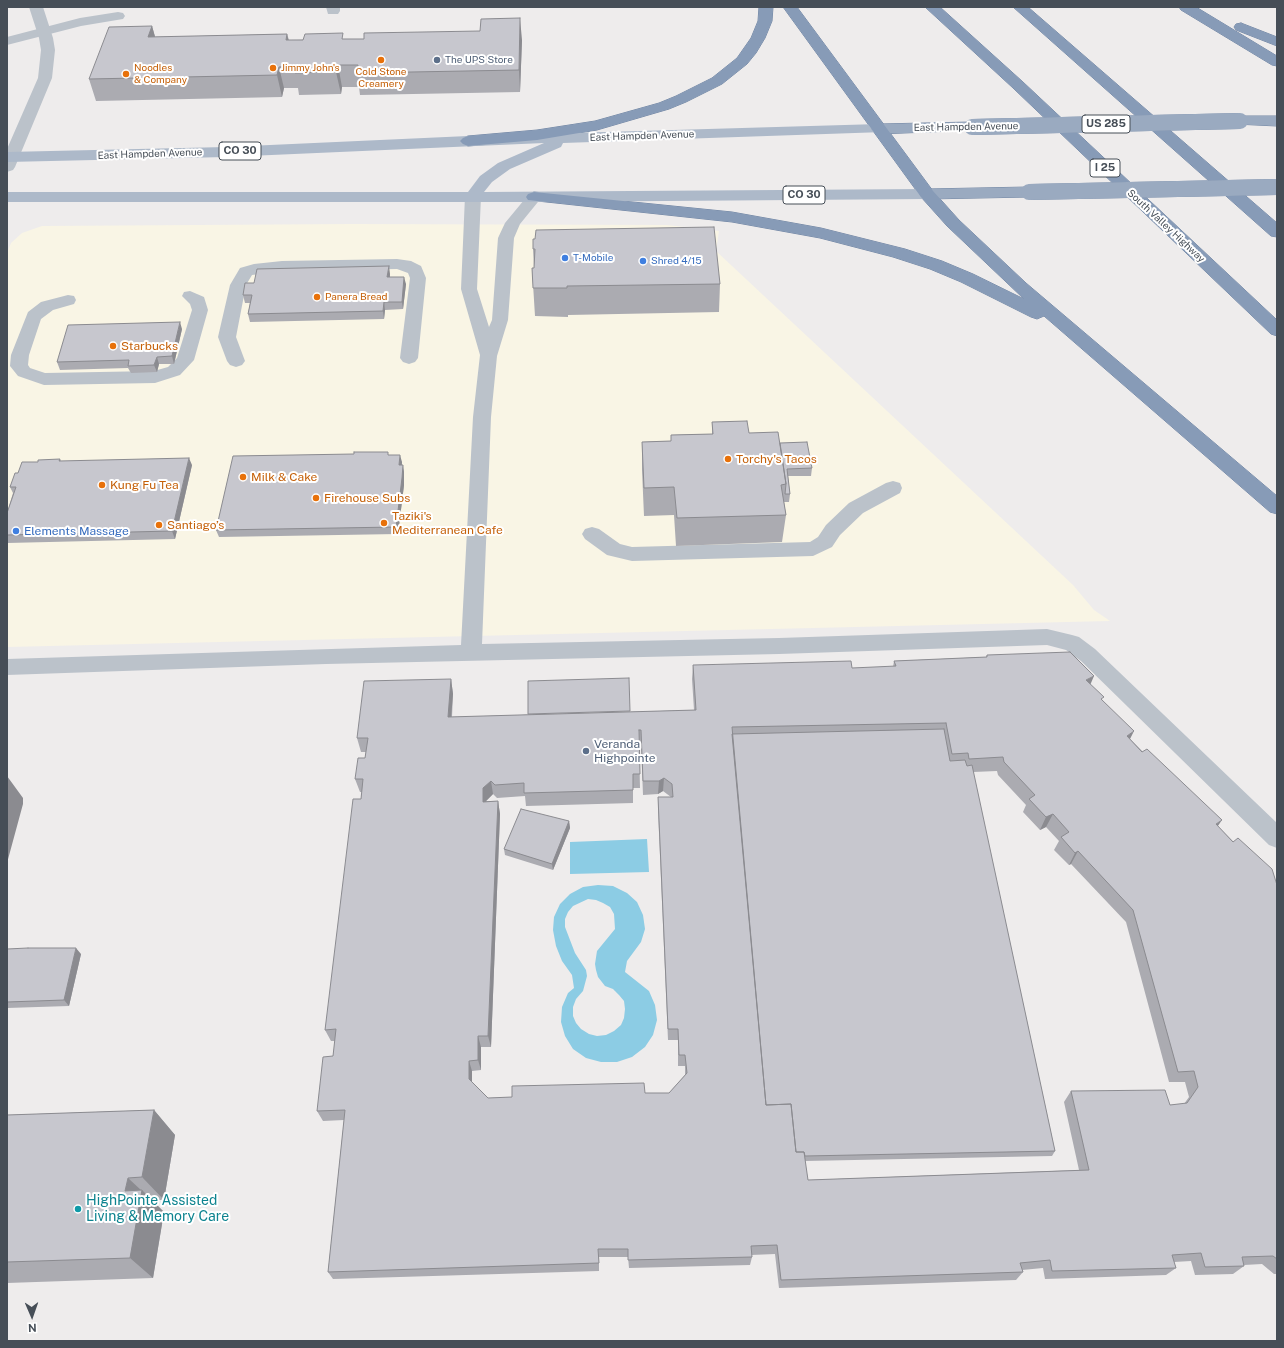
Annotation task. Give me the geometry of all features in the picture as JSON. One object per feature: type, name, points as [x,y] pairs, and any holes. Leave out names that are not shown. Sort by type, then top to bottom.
[{"type":"highway","points":[[468,141],[537,134],[597,125],[664,106],[681,99],[717,81],[742,61],[758,38],[764,21],[766,7]]},
{"type":"highway","points":[[790,7],[927,194],[953,223],[982,251],[1068,327],[1277,507]]},
{"type":"highway","name":"South Valley Highway","points":[[932,7],[1018,85],[1277,330]]},
{"type":"highway","points":[[1020,7],[1277,232]]},
{"type":"highway","points":[[1186,7],[1277,62]]},
{"type":"highway","points":[[1197,7],[1277,42]]},
{"type":"highway","name":"East Hampden Avenue","points":[[879,129],[1277,121]]},
{"type":"highway","points":[[927,194],[1277,187]]},
{"type":"highway","points":[[534,197],[732,218],[821,233],[900,253],[942,268],[974,281],[1068,327]]},
{"type":"main road","name":"East Hampden Avenue","points":[[8,160],[468,141],[879,129]]},
{"type":"main road","points":[[473,196],[486,179],[504,166],[572,138]]},
{"type":"main road","name":"CO 30","points":[[7,196],[534,197],[927,194]]},
{"type":"street","points":[[8,160],[45,78],[48,50],[36,7]]},
{"type":"lane","points":[[7,41],[43,30],[118,16]]},
{"type":"lane","points":[[473,196],[469,289],[482,330],[488,356]]},
{"type":"lane","points":[[471,653],[482,417],[488,356],[500,320],[506,238],[513,223],[534,197]]},
{"type":"lane","points":[[236,361],[227,337],[238,284],[246,272],[254,269],[282,266],[397,264],[406,265],[415,270],[418,278],[409,358]]},
{"type":"lane","points":[[68,300],[47,306],[34,316],[20,355],[19,366],[24,372],[44,379],[155,377],[174,371],[185,360],[200,310],[198,301],[190,296]]},
{"type":"lane","points":[[592,534],[614,550],[632,554],[813,549],[825,542],[833,530],[856,508],[893,488]]},
{"type":"lane","points":[[7,667],[326,656],[779,646],[1048,637],[1072,642],[1102,668],[1277,838]]},
{"type":"shaded area","points":[[352,224],[667,225],[719,231],[716,251],[1073,585],[1094,610],[1110,621],[7,647],[7,253],[11,243],[22,233],[42,226]]},
{"type":"water","points":[[647,839],[649,872],[570,874],[570,842]]},
{"type":"water","points":[[598,885],[613,886],[627,893],[637,902],[643,915],[645,929],[641,942],[627,961],[625,972],[649,991],[655,1005],[657,1020],[653,1035],[645,1047],[632,1057],[617,1062],[601,1062],[586,1058],[573,1049],[565,1036],[561,1022],[562,1007],[568,993],[574,988],[572,975],[562,961],[556,946],[553,930],[554,917],[560,904],[570,894],[583,887]],"holes":[[[588,899],[596,900],[610,907],[614,914],[615,929],[597,951],[595,964],[596,970],[598,977],[605,986],[613,989],[624,1001],[625,1009],[624,1018],[621,1025],[606,1035],[597,1036],[589,1034],[581,1029],[573,1016],[573,1007],[576,999],[583,991],[587,976],[586,970],[575,953],[565,927],[565,919],[573,906]]]},
{"type":"building","points":[[520,18],[519,70],[357,73],[358,65],[338,65],[336,72],[295,73],[296,66],[279,67],[277,75],[89,79],[109,27],[152,26],[148,37],[287,34],[286,40],[303,40],[305,34],[343,33],[342,39],[364,39],[364,33],[480,31],[481,19]]},
{"type":"building","points":[[714,227],[720,284],[567,286],[567,288],[533,288],[532,268],[534,268],[535,249],[533,249],[533,239],[535,239],[536,230]]},
{"type":"building","points":[[389,266],[387,277],[404,277],[402,302],[384,302],[383,311],[248,314],[252,295],[243,295],[245,283],[254,283],[257,269]]},
{"type":"building","points":[[180,322],[172,356],[157,357],[154,365],[128,366],[129,360],[57,362],[68,325]]},
{"type":"building","points":[[747,421],[749,433],[778,432],[786,484],[781,485],[786,515],[677,518],[674,487],[644,488],[642,442],[671,441],[671,435],[713,434],[712,422]]},
{"type":"building","points":[[807,442],[812,468],[787,469],[790,494],[785,494],[786,484],[780,443]]},
{"type":"building","points":[[354,452],[388,452],[388,455],[400,455],[399,465],[403,465],[396,527],[216,530],[233,456],[354,454]]},
{"type":"building","points":[[189,458],[172,531],[7,535],[7,513],[16,487],[10,487],[15,473],[18,473],[22,462],[38,462],[38,460],[60,459],[59,461]]},
{"type":"building","points":[[1070,652],[1094,676],[1086,680],[1104,697],[1101,699],[1134,731],[1127,736],[1142,752],[1147,749],[1222,820],[1216,824],[1233,842],[1238,838],[1272,869],[1277,885],[1277,1259],[1273,1256],[1242,1257],[1244,1266],[1205,1267],[1201,1253],[1172,1255],[1176,1268],[1052,1271],[1050,1260],[1020,1263],[1023,1272],[781,1280],[777,1245],[751,1246],[752,1257],[628,1260],[628,1249],[598,1249],[599,1263],[328,1272],[345,1110],[317,1111],[323,1057],[333,1056],[336,1029],[325,1030],[353,799],[361,799],[363,779],[355,779],[358,758],[365,758],[368,738],[357,738],[364,681],[451,679],[448,717],[696,710],[693,665],[851,661],[852,668],[896,666],[894,661],[987,657],[987,655]],"holes":[[[946,723],[952,754],[968,753],[969,759],[1003,757],[1004,762],[1035,795],[1029,799],[1046,817],[1053,814],[1069,832],[1061,837],[1075,853],[1078,851],[1133,910],[1178,1072],[1194,1071],[1198,1087],[1187,1103],[1170,1105],[1165,1090],[1071,1091],[1089,1170],[808,1180],[804,1152],[796,1152],[791,1104],[766,1105],[732,727]],[[639,730],[641,730],[643,781],[659,781],[664,778],[672,784],[673,797],[658,797],[668,1029],[678,1029],[679,1055],[685,1055],[687,1073],[669,1093],[645,1093],[644,1083],[512,1086],[512,1097],[488,1098],[469,1079],[469,1061],[478,1060],[478,1036],[488,1036],[498,801],[483,802],[483,788],[491,781],[495,785],[524,783],[524,793],[633,790],[633,774],[640,774]]]},
{"type":"building","points":[[629,678],[630,711],[528,714],[528,681]]},
{"type":"building","points":[[944,729],[950,761],[965,760],[967,766],[972,765],[1055,1151],[805,1156],[804,1152],[796,1152],[791,1104],[766,1105],[732,734]]},
{"type":"building","points":[[521,809],[569,821],[552,864],[504,849]]},
{"type":"building","points":[[76,948],[64,1000],[7,1002],[7,949]]},
{"type":"building","name":"HighPointe Assisted Living & Memory Care","points":[[154,1110],[142,1177],[128,1178],[125,1191],[142,1190],[130,1258],[7,1262],[7,1115]]},
{"type":"place","name":"Cold Stone Creamery","points":[[381,60]]},
{"type":"place","name":"The UPS Store","points":[[437,60]]},
{"type":"place","name":"Jimmy John's","points":[[273,68]]},
{"type":"place","name":"Noodles & Company","points":[[126,74]]},
{"type":"place","name":"T-Mobile","points":[[565,258]]},
{"type":"place","name":"Shred 4/15","points":[[643,261]]},
{"type":"place","name":"Panera Bread","points":[[317,297]]},
{"type":"place","name":"Starbucks","points":[[113,346]]},
{"type":"place","name":"Torchy's Tacos","points":[[728,459]]},
{"type":"place","name":"Milk & Cake","points":[[243,477]]},
{"type":"place","name":"Kung Fu Tea","points":[[102,485]]},
{"type":"place","name":"Firehouse Subs","points":[[316,498]]},
{"type":"place","name":"Taziki's Mediterranean Cafe","points":[[384,523]]},
{"type":"place","name":"Santiago’s","points":[[159,525]]},
{"type":"place","name":"Elements Massage","points":[[16,531]]},
{"type":"place","name":"Veranda Highpointe","points":[[586,751]]},
{"type":"place","name":"HighPointe Assisted Living & Memory Care","points":[[78,1209]]}]
